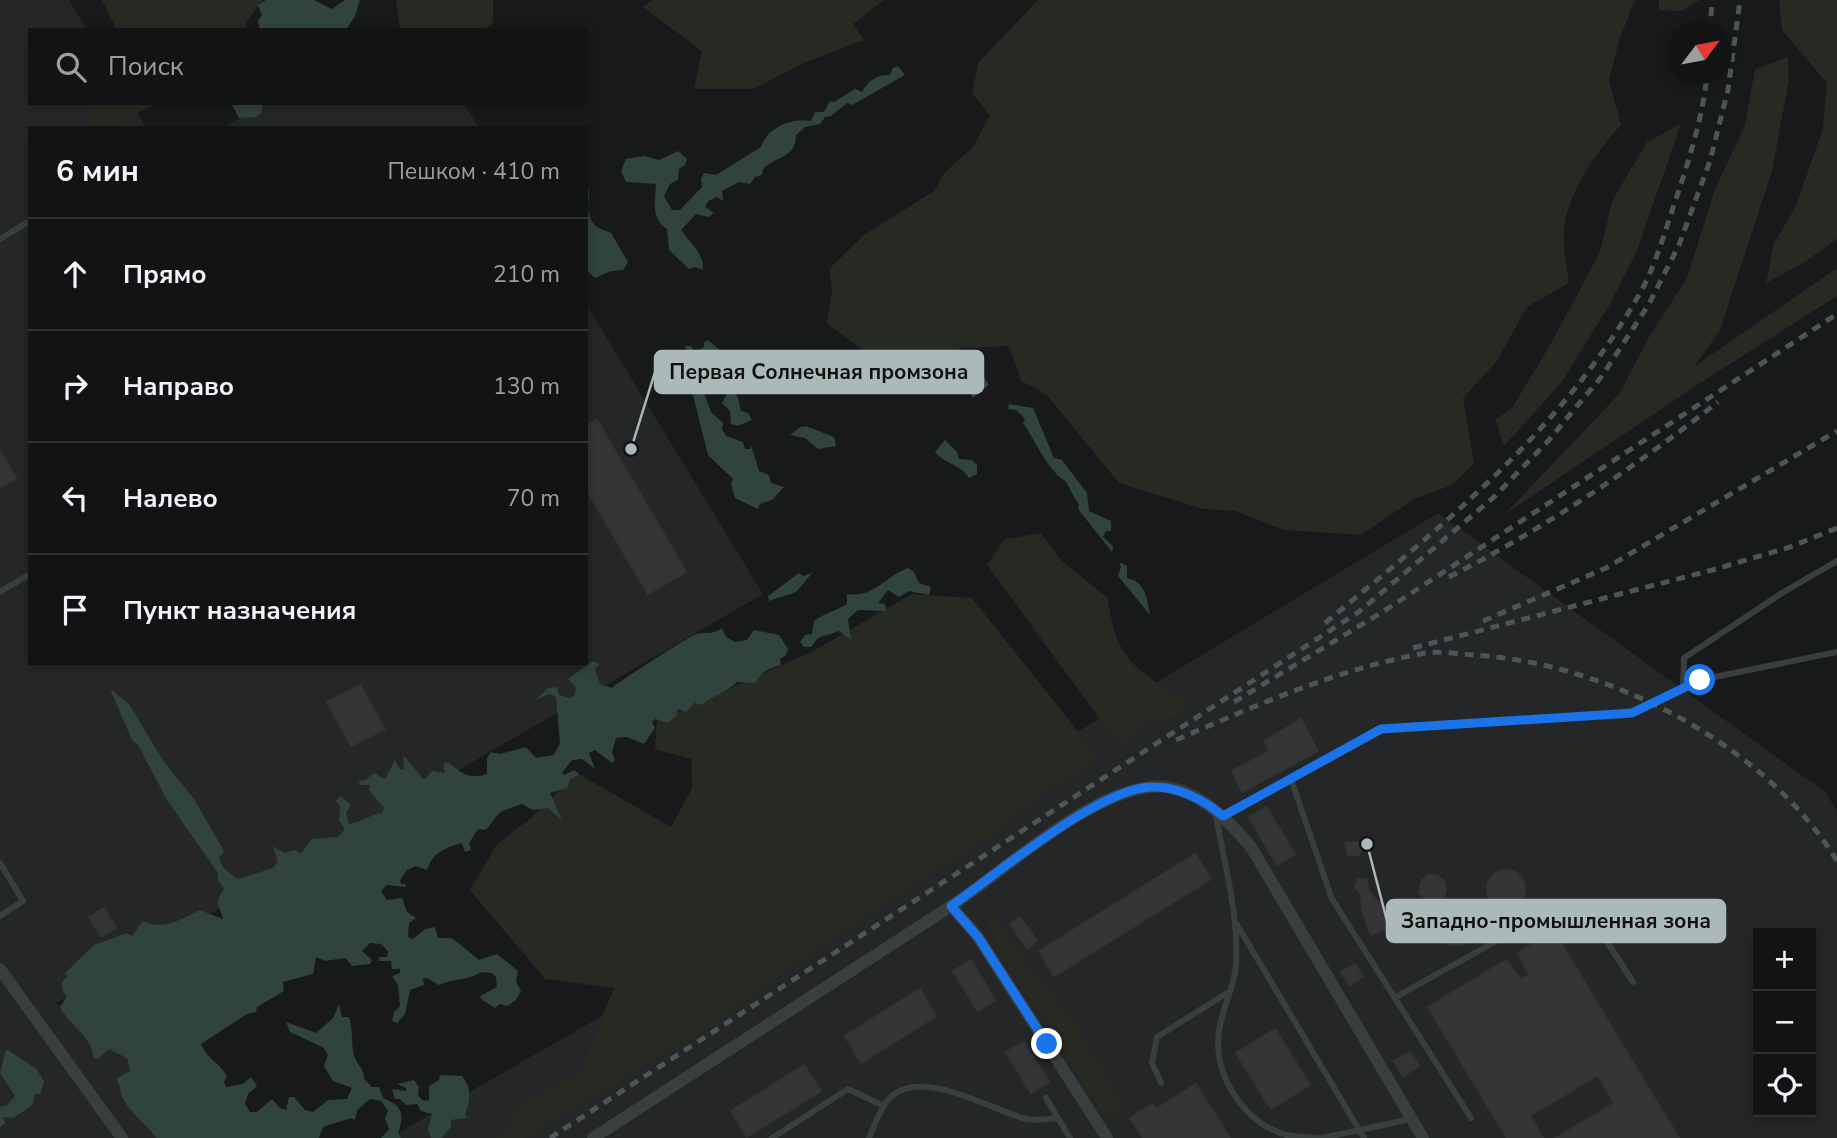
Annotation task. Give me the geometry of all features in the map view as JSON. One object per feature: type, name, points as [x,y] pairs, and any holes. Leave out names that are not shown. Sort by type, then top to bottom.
[{"type":"street","points":[[593,1138],[951,906],[1088,810],[1122,792],[1154,787],[1200,799],[1219,813],[1251,846],[1423,1138]]},
{"type":"street","points":[[951,906],[978,937],[1107,1138]]},
{"type":"street","points":[[0,969],[122,1138]]},
{"type":"lane","points":[[0,239],[28,222]]},
{"type":"lane","points":[[1683,688],[1684,658],[1837,561]]},
{"type":"lane","points":[[0,592],[28,575]]},
{"type":"lane","points":[[1411,1119],[1360,1136],[1320,1138],[1287,1135],[1261,1124],[1238,1101],[1225,1076],[1217,1052],[1227,993],[1236,967],[1233,918],[1219,813],[1291,779],[1381,729],[1632,713],[1700,680],[1837,652]]},
{"type":"lane","points":[[1291,779],[1332,899],[1471,1118]]},
{"type":"lane","points":[[0,863],[23,901],[0,916]]},
{"type":"lane","points":[[1396,997],[1516,930],[1585,908],[1633,982]]},
{"type":"lane","points":[[1233,918],[1360,1136]]},
{"type":"lane","points":[[1161,1083],[1152,1063],[1157,1037],[1227,993]]},
{"type":"lane","points":[[869,1138],[884,1106],[894,1094],[911,1087],[934,1087],[1029,1120],[1058,1118]]},
{"type":"lane","points":[[772,1138],[848,1089],[884,1106]]},
{"type":"lane","points":[[1046,1098],[1070,1138]]},
{"type":"shaded area","points":[[0,0],[69,0],[86,28],[28,28],[28,105],[133,105],[145,126],[28,126],[28,665],[588,665],[588,307],[763,594],[56,1003],[293,1138],[0,1138]]},
{"type":"shaded area","points":[[102,0],[263,0],[246,22],[246,28],[116,28]]},
{"type":"shaded area","points":[[266,0],[314,0],[332,9],[345,0],[360,0],[347,28],[260,28],[258,21],[262,15],[258,5]]},
{"type":"shaded area","points":[[396,0],[493,0],[493,23],[486,28],[400,28]]},
{"type":"shaded area","points":[[653,0],[884,0],[853,24],[864,40],[806,62],[753,89],[694,89],[702,51],[643,7]]},
{"type":"shaded area","points":[[1038,0],[1635,0],[1620,38],[1609,80],[1621,125],[1582,177],[1565,221],[1564,248],[1569,283],[1527,307],[1497,361],[1463,398],[1474,464],[1452,485],[1414,499],[1361,535],[1284,530],[1235,511],[1203,509],[1119,483],[1046,394],[1021,381],[1009,346],[961,348],[919,365],[881,364],[827,323],[832,291],[829,269],[864,235],[934,191],[945,172],[974,146],[990,115],[972,93],[978,63]]},
{"type":"shaded area","points":[[1659,0],[1700,0],[1681,11],[1659,10]]},
{"type":"shaded area","points":[[1779,0],[1837,0],[1837,239],[1805,262],[1766,283],[1774,243],[1796,206],[1823,128],[1827,83],[1782,30]]},
{"type":"shaded area","points":[[1788,57],[1789,80],[1772,171],[1720,330],[1695,366],[1837,268],[1837,296],[1700,383],[1504,515],[1619,394],[1649,337],[1687,278],[1715,189],[1745,125],[1755,69]]},
{"type":"shaded area","points":[[898,66],[905,75],[852,105],[847,103],[831,116],[825,117],[820,124],[805,127],[796,135],[790,152],[769,164],[763,169],[762,175],[755,177],[750,184],[739,182],[722,191],[723,201],[717,197],[708,201],[705,207],[714,213],[708,217],[696,214],[681,230],[702,259],[703,270],[695,267],[689,269],[669,250],[667,229],[658,221],[656,215],[656,184],[626,182],[621,171],[626,159],[644,156],[659,160],[678,151],[687,159],[685,165],[679,169],[678,180],[670,184],[664,196],[672,210],[680,210],[702,187],[701,179],[704,173],[716,175],[761,147],[775,129],[789,122],[811,121],[815,112],[824,112],[830,101],[834,102],[855,89],[862,92],[870,81],[890,75],[893,68]]},
{"type":"shaded area","points":[[89,105],[153,105],[114,126],[88,123]]},
{"type":"shaded area","points":[[232,105],[263,105],[261,113],[256,117],[239,118]]},
{"type":"shaded area","points":[[262,105],[465,105],[478,126],[227,126]]},
{"type":"shaded area","points":[[1681,124],[1636,253],[1610,304],[1561,383],[1504,446],[1495,420],[1512,408],[1550,345],[1600,252],[1612,201],[1647,142]]},
{"type":"shaded area","points":[[588,211],[592,222],[598,228],[611,233],[628,262],[623,270],[611,271],[595,278],[588,271]]},
{"type":"shaded area","points":[[708,340],[729,358],[728,362],[721,359],[716,361],[717,366],[738,398],[741,411],[748,413],[752,420],[738,426],[731,424],[730,411],[722,403],[727,394],[720,393],[714,387],[704,393],[711,412],[723,423],[722,429],[726,436],[743,442],[745,449],[750,449],[751,445],[759,471],[769,475],[771,483],[784,487],[772,500],[760,504],[758,509],[735,498],[731,484],[733,479],[708,455],[693,395],[683,389],[691,388],[688,377],[703,383],[703,369],[692,366],[685,346],[691,346],[695,352],[704,347],[704,342]]},
{"type":"shaded area","points":[[973,365],[989,385],[973,398],[969,392],[977,380]]},
{"type":"shaded area","points":[[1009,404],[1033,408],[1054,458],[1062,460],[1087,493],[1089,511],[1111,521],[1111,531],[1106,531],[1103,537],[1113,546],[1112,552],[1078,509],[1079,504],[1067,483],[1047,462],[1023,423],[1025,419],[1016,410],[1008,409]]},
{"type":"shaded area","points":[[806,426],[834,437],[836,446],[818,449],[805,438],[790,435]]},
{"type":"shaded area","points":[[945,440],[957,452],[959,459],[972,460],[977,465],[977,474],[969,478],[935,452]]},
{"type":"shaded area","points":[[1438,513],[1825,792],[1837,811],[1837,1138],[389,1138],[843,878],[1167,676]]},
{"type":"shaded area","points":[[1041,533],[1061,560],[1108,598],[1117,637],[1132,662],[1156,682],[1189,702],[1181,716],[1145,721],[1121,748],[987,565],[1005,539]]},
{"type":"shaded area","points":[[1119,562],[1127,566],[1127,578],[1142,587],[1150,615],[1118,576],[1121,567]]},
{"type":"shaded area","points":[[908,568],[914,572],[919,583],[931,587],[929,595],[909,591],[899,597],[888,590],[878,603],[885,604],[886,611],[858,610],[848,619],[851,640],[839,631],[818,638],[811,647],[804,647],[800,642],[805,635],[812,634],[814,621],[847,604],[847,594],[865,593]]},
{"type":"shaded area","points":[[813,572],[796,592],[769,601],[768,596],[799,573],[804,576]]},
{"type":"shaded area","points":[[912,594],[972,598],[1100,759],[1051,789],[987,839],[854,924],[704,1030],[525,1138],[495,1138],[531,1097],[580,1071],[614,988],[545,979],[470,890],[497,844],[532,817],[577,773],[671,827],[692,788],[691,759],[655,749],[657,721],[813,651]]},
{"type":"shaded area","points":[[722,628],[726,637],[735,642],[747,640],[754,630],[779,635],[788,649],[786,655],[780,659],[781,665],[762,673],[756,683],[737,682],[702,705],[695,703],[686,712],[678,709],[676,716],[668,723],[655,719],[652,722],[655,728],[644,744],[627,737],[616,738],[612,752],[615,760],[612,763],[595,750],[589,753],[595,769],[582,759],[572,760],[562,773],[564,775],[574,770],[579,774],[570,780],[567,788],[550,793],[562,820],[548,808],[533,810],[522,804],[500,812],[486,830],[478,829],[469,843],[471,850],[465,852],[462,843],[445,849],[436,855],[427,870],[416,866],[407,870],[400,880],[401,884],[406,884],[405,887],[387,885],[381,891],[387,900],[402,898],[407,912],[416,918],[409,923],[408,937],[413,939],[425,929],[435,927],[438,938],[452,938],[479,960],[497,954],[518,971],[516,982],[521,991],[516,1000],[507,1006],[500,1004],[495,1008],[481,999],[480,996],[497,987],[496,977],[492,973],[481,972],[439,985],[427,978],[423,979],[424,985],[410,990],[405,1014],[397,1023],[392,1021],[394,1012],[400,1006],[398,985],[392,976],[400,973],[400,969],[392,969],[391,961],[379,961],[379,957],[387,957],[388,951],[381,944],[370,943],[362,951],[372,960],[370,964],[352,966],[345,958],[325,961],[316,957],[313,974],[283,982],[284,991],[257,1007],[256,1012],[247,1014],[201,1044],[227,1076],[224,1082],[226,1087],[243,1084],[251,1077],[257,1086],[248,1094],[245,1104],[250,1112],[257,1112],[272,1099],[280,1108],[286,1110],[289,1097],[294,1097],[305,1110],[313,1112],[328,1100],[347,1099],[352,1088],[333,1081],[324,1066],[328,1055],[324,1048],[290,1032],[286,1022],[316,1033],[333,1018],[339,1004],[342,1017],[349,1017],[354,1053],[364,1079],[372,1087],[379,1087],[383,1098],[400,1111],[398,1133],[401,1138],[381,1138],[389,1129],[385,1118],[388,1111],[381,1101],[370,1099],[357,1110],[355,1120],[351,1118],[323,1127],[319,1138],[156,1138],[123,1099],[116,1079],[130,1071],[127,1058],[109,1049],[98,1059],[94,1058],[85,1037],[60,1007],[67,996],[62,990],[62,982],[67,977],[65,973],[94,945],[127,933],[132,936],[143,921],[165,924],[200,910],[223,919],[217,902],[224,888],[218,880],[218,873],[167,800],[138,745],[132,740],[110,689],[129,704],[162,759],[194,799],[224,851],[219,858],[224,869],[238,879],[273,868],[278,862],[273,846],[284,853],[294,850],[301,853],[312,839],[338,837],[345,830],[339,820],[340,806],[336,801],[340,796],[351,805],[346,813],[349,824],[382,813],[384,808],[369,790],[370,785],[361,785],[358,781],[365,780],[374,773],[385,779],[395,760],[400,769],[404,770],[403,755],[424,780],[432,771],[445,773],[443,764],[448,762],[466,774],[487,774],[487,758],[491,752],[500,754],[526,747],[536,758],[554,755],[560,743],[556,697],[549,694],[535,700],[548,688],[557,687],[559,695],[569,698],[574,696],[576,688],[568,679],[593,661],[600,664],[595,669],[600,684],[612,688],[690,637],[716,632]]},
{"type":"shaded area","points":[[993,912],[1029,968],[1072,1017],[1122,1103],[1107,1120],[999,952],[987,921]]},
{"type":"shaded area","points":[[6,1049],[37,1069],[44,1082],[40,1094],[35,1094],[33,1105],[13,1118],[3,1117],[5,1123],[0,1127],[0,1107],[7,1105],[15,1096],[0,1073]]},
{"type":"shaded area","points":[[440,1075],[462,1076],[465,1080],[470,1094],[465,1114],[467,1118],[451,1120],[451,1127],[442,1138],[431,1138],[428,1129],[432,1114],[421,1111],[417,1104],[406,1105],[400,1099],[395,1099],[392,1089],[406,1091],[406,1088],[397,1084],[414,1080],[419,1087],[418,1095],[423,1101],[429,1100],[429,1086],[439,1080]]},
{"type":"building","points":[[597,420],[686,572],[648,594],[588,492],[588,425]]},
{"type":"building","points":[[0,452],[16,478],[0,488]]},
{"type":"building","points":[[360,685],[385,729],[351,746],[327,702]]},
{"type":"building","points":[[1301,719],[1318,751],[1242,792],[1232,771],[1270,751],[1264,741]]},
{"type":"building","points":[[1266,807],[1295,854],[1277,865],[1249,817]]},
{"type":"building","points":[[1358,842],[1362,848],[1359,855],[1348,855],[1345,843]]},
{"type":"building","points":[[1195,854],[1211,879],[1054,976],[1039,951]]},
{"type":"building","points":[[1506,870],[1520,875],[1525,889],[1520,903],[1506,908],[1492,903],[1487,889],[1492,875]]},
{"type":"building","points":[[1429,875],[1438,876],[1444,881],[1446,890],[1442,903],[1429,902],[1419,893],[1422,880]]},
{"type":"building","points":[[1358,879],[1367,880],[1368,890],[1383,908],[1390,928],[1371,935],[1362,910],[1361,894],[1355,887]]},
{"type":"building","points":[[1456,907],[1470,912],[1475,926],[1470,940],[1456,945],[1442,940],[1437,926],[1442,912]]},
{"type":"building","points":[[104,908],[116,928],[101,937],[89,917]]},
{"type":"building","points":[[1020,917],[1037,941],[1027,948],[1010,924]]},
{"type":"building","points":[[1554,931],[1679,1138],[1556,1138],[1614,1103],[1598,1075],[1530,1116],[1543,1138],[1507,1138],[1428,1007],[1506,960],[1521,979],[1529,975],[1518,953]]},
{"type":"building","points":[[971,960],[995,1000],[978,1011],[953,971]]},
{"type":"building","points":[[1355,964],[1363,977],[1349,985],[1341,972]]},
{"type":"building","points":[[920,989],[936,1016],[861,1063],[845,1036]]},
{"type":"building","points":[[1275,1029],[1310,1085],[1271,1109],[1236,1053]]},
{"type":"building","points":[[1024,1042],[1049,1082],[1031,1093],[1006,1052]]},
{"type":"building","points":[[1410,1052],[1419,1066],[1403,1076],[1394,1061]]},
{"type":"building","points":[[804,1065],[821,1091],[747,1137],[731,1111]]},
{"type":"building","points":[[1196,1084],[1230,1138],[1143,1138],[1130,1118],[1153,1104],[1156,1109]]},
{"type":"railway","points":[[1711,21],[1712,0]]},
{"type":"railway","points":[[550,1138],[1360,611],[1494,497],[1548,441],[1602,376],[1649,304],[1679,245],[1710,161],[1728,90],[1740,0]]},
{"type":"railway","points":[[1325,623],[1454,514],[1495,475],[1534,436],[1605,348],[1636,300],[1658,252],[1695,138],[1705,84]]},
{"type":"railway","points":[[1234,702],[1384,611],[1837,314]]},
{"type":"railway","points":[[1449,577],[1519,539],[1588,496],[1718,402]]},
{"type":"railway","points":[[1483,621],[1606,568],[1837,431]]},
{"type":"railway","points":[[1413,648],[1716,569],[1790,547],[1837,528]]},
{"type":"railway","points":[[1176,740],[1298,689],[1393,660],[1437,652],[1524,661],[1576,674],[1628,693],[1679,717],[1726,747],[1769,781],[1807,819],[1837,861]]},
{"type":"place","name":"Первая Солнечная промзона","points":[[631,449]]},
{"type":"place","name":"Западно-промышленная зона","points":[[1367,844]]},
{"type":"route","points":[[1047,1044],[978,937],[951,906],[1088,810],[1122,792],[1154,787],[1200,799],[1223,816],[1381,729],[1632,713],[1700,680]]}]
